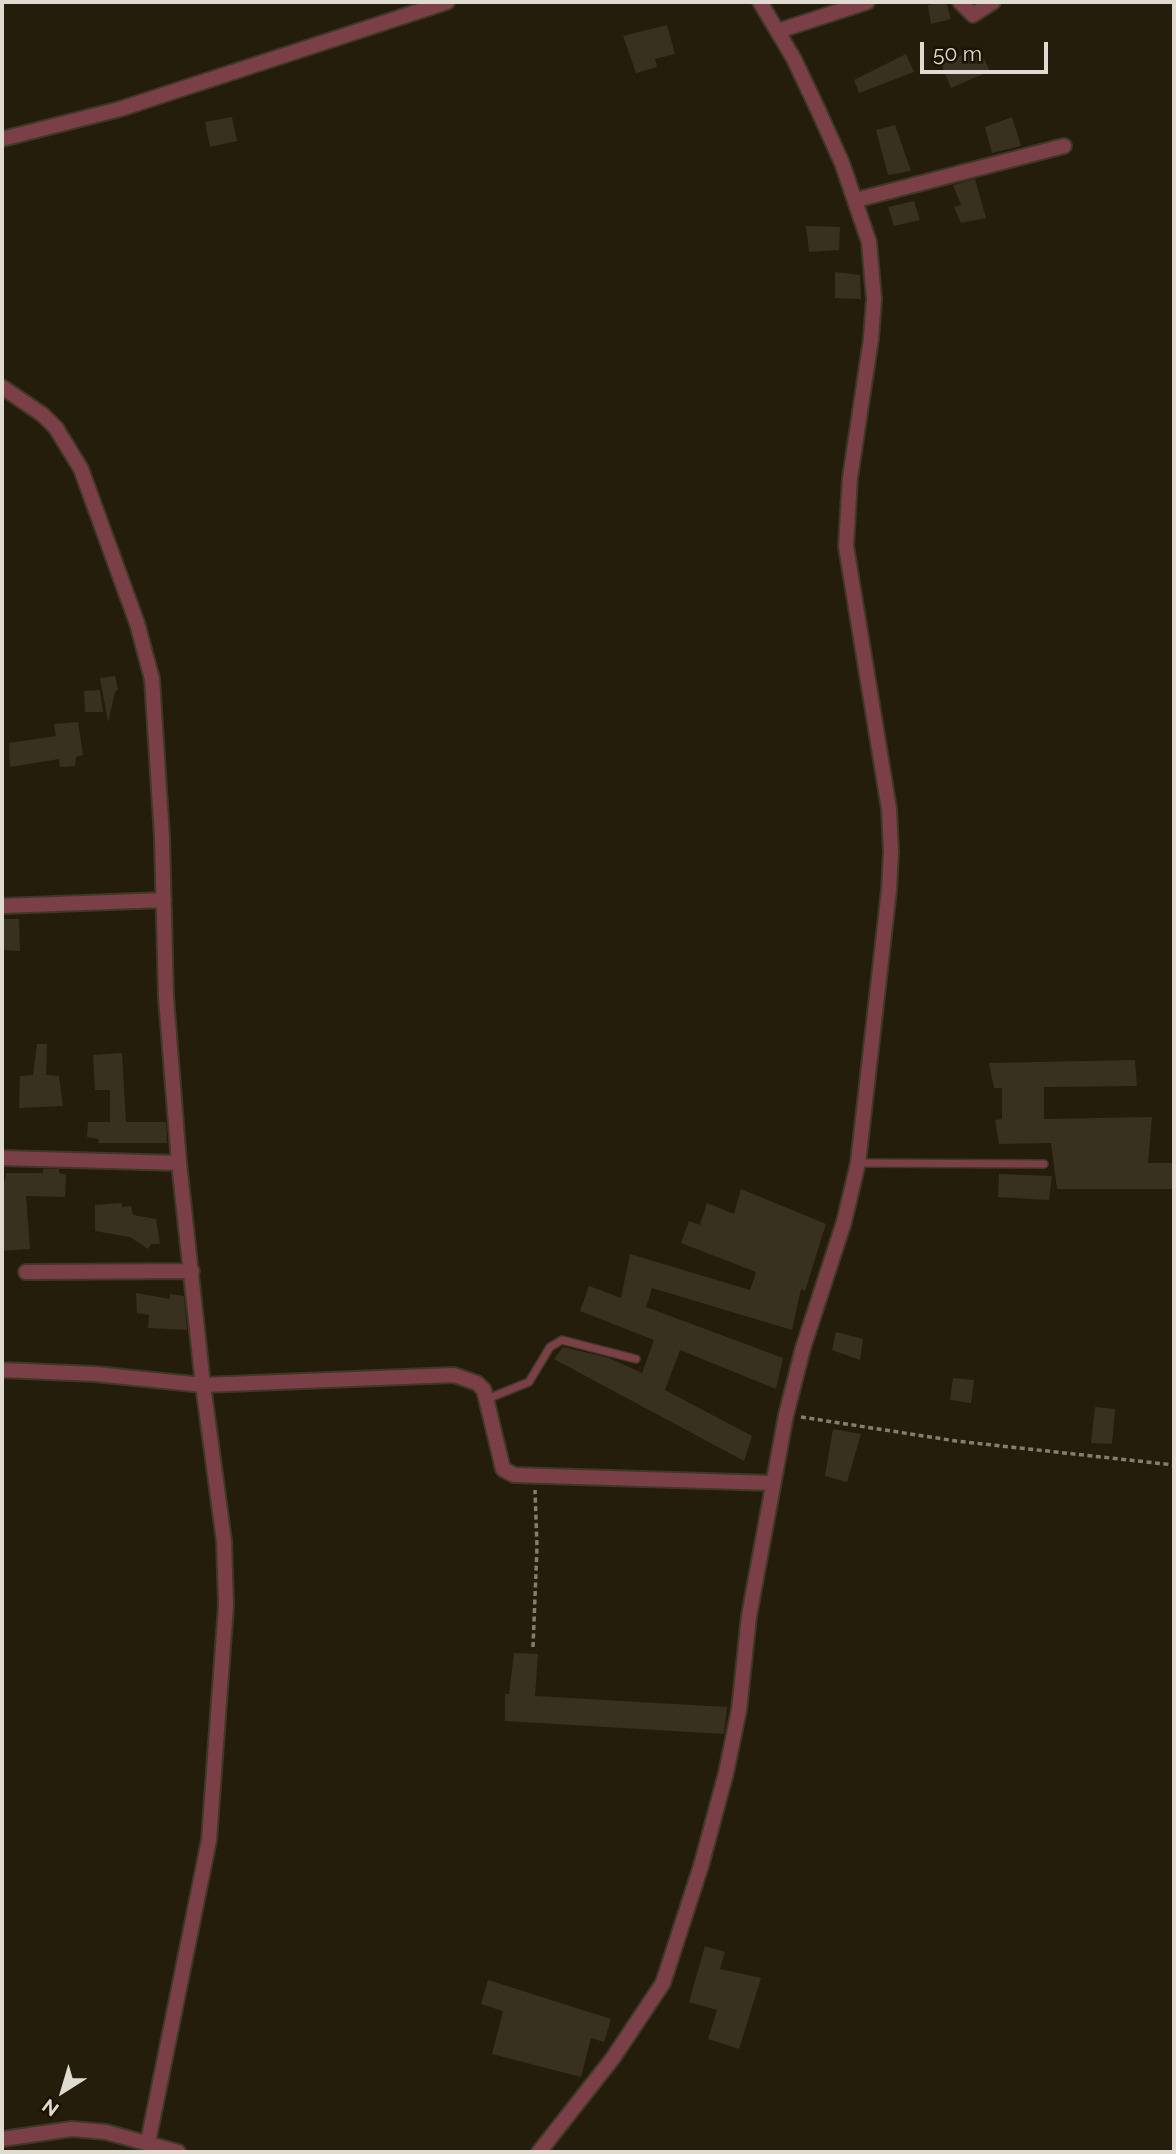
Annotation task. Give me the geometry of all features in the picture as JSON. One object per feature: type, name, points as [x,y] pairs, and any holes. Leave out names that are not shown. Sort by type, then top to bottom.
[{"type":"street","points":[[2,139],[120,109],[447,2]]},
{"type":"street","points":[[539,2152],[574,2110],[647,2010],[663,1983],[676,1951],[726,1773],[772,1483],[786,1415],[806,1336],[844,1222],[858,1163],[891,852],[889,809],[854,610],[846,547],[850,478],[871,339],[874,299],[870,242],[856,200],[814,102],[760,2]]},
{"type":"street","points":[[778,31],[867,2]]},
{"type":"street","points":[[960,2],[973,15],[993,2]]},
{"type":"street","points":[[856,200],[1064,146]]},
{"type":"street","points":[[2,387],[43,415],[56,428],[75,459],[91,491],[137,623],[152,679],[164,900],[166,997],[179,1163],[203,1385],[224,1541],[226,1605],[209,1840],[148,2142]]},
{"type":"street","points":[[2,906],[164,900]]},
{"type":"street","points":[[2,1158],[179,1163]]},
{"type":"street","points":[[26,1272],[192,1271]]},
{"type":"street","points":[[2,1370],[95,1374],[203,1385],[453,1375],[477,1383],[487,1399],[503,1469],[514,1475],[532,1478],[772,1483]]},
{"type":"street","points":[[2,2139],[72,2129],[106,2132],[178,2152]]},
{"type":"lane","points":[[858,1163],[1044,1164]]},
{"type":"lane","points":[[487,1399],[529,1382],[538,1371],[547,1351],[562,1340],[636,1359]]},
{"type":"path","points":[[786,1415],[956,1441],[1174,1465]]},
{"type":"path","points":[[532,1478],[538,1506],[533,1647]]},
{"type":"building","points":[[946,2],[951,19],[931,24],[928,5]]},
{"type":"building","points":[[667,25],[675,54],[655,59],[657,67],[636,73],[623,36]]},
{"type":"building","points":[[979,49],[990,71],[951,88],[941,63]]},
{"type":"building","points":[[906,54],[914,72],[859,93],[854,80]]},
{"type":"building","points":[[232,117],[237,141],[210,147],[205,122]]},
{"type":"building","points":[[1012,117],[1021,146],[992,153],[985,127]]},
{"type":"building","points":[[895,125],[911,171],[888,175],[876,130]]},
{"type":"building","points":[[975,179],[986,218],[961,223],[954,207],[961,205],[953,185]]},
{"type":"building","points":[[914,201],[920,220],[894,226],[888,207]]},
{"type":"building","points":[[806,226],[840,227],[839,250],[809,252]]},
{"type":"building","points":[[835,272],[860,275],[861,299],[835,298]]},
{"type":"building","points":[[115,676],[118,690],[115,692],[108,722],[100,678]]},
{"type":"building","points":[[100,690],[103,712],[85,712],[84,691]]},
{"type":"building","points":[[78,722],[83,755],[76,757],[75,766],[60,767],[59,759],[10,767],[9,743],[56,736],[54,724]]},
{"type":"building","points":[[2,919],[19,919],[20,951],[2,950]]},
{"type":"building","points":[[37,1044],[47,1044],[46,1075],[59,1076],[63,1106],[19,1108],[20,1076],[33,1075]]},
{"type":"building","points":[[122,1053],[126,1122],[166,1122],[167,1143],[98,1143],[99,1139],[87,1137],[88,1122],[110,1122],[110,1090],[95,1090],[93,1055]]},
{"type":"building","points":[[1135,1060],[1137,1086],[1044,1087],[1044,1119],[1152,1117],[1148,1163],[1172,1163],[1172,1189],[1057,1189],[1051,1143],[999,1144],[995,1120],[1002,1119],[1002,1088],[994,1088],[989,1063]]},
{"type":"building","points":[[43,1169],[59,1169],[59,1173],[66,1175],[65,1197],[26,1196],[30,1249],[2,1251],[2,1179],[5,1181],[6,1173],[43,1173]]},
{"type":"building","points":[[999,1174],[1052,1176],[1049,1200],[998,1197]]},
{"type":"building","points":[[741,1189],[826,1224],[805,1291],[801,1289],[792,1330],[652,1288],[646,1307],[783,1358],[776,1389],[680,1350],[665,1390],[752,1436],[744,1461],[554,1359],[563,1347],[609,1358],[642,1373],[654,1340],[580,1311],[589,1286],[621,1298],[630,1254],[750,1290],[756,1272],[681,1243],[689,1221],[700,1225],[707,1203],[734,1214]]},
{"type":"building","points":[[122,1203],[122,1207],[131,1206],[133,1215],[156,1219],[160,1244],[151,1244],[148,1249],[130,1237],[95,1231],[95,1205]]},
{"type":"building","points":[[136,1293],[170,1299],[170,1294],[184,1296],[187,1330],[148,1328],[149,1315],[137,1313]]},
{"type":"building","points":[[836,1332],[863,1339],[860,1360],[832,1350]]},
{"type":"building","points":[[953,1378],[974,1380],[971,1403],[950,1400]]},
{"type":"building","points":[[1095,1407],[1115,1409],[1112,1444],[1091,1443]]},
{"type":"building","points":[[833,1429],[861,1434],[847,1482],[825,1476]]},
{"type":"building","points":[[514,1653],[538,1654],[535,1696],[727,1707],[724,1734],[505,1721],[505,1694],[509,1694]]},
{"type":"building","points":[[705,1946],[725,1952],[720,1969],[761,1978],[739,2049],[708,2039],[717,2010],[689,2002]]},
{"type":"building","points":[[488,1980],[611,2019],[604,2042],[591,2038],[581,2077],[492,2054],[503,2011],[481,2004]]}]
